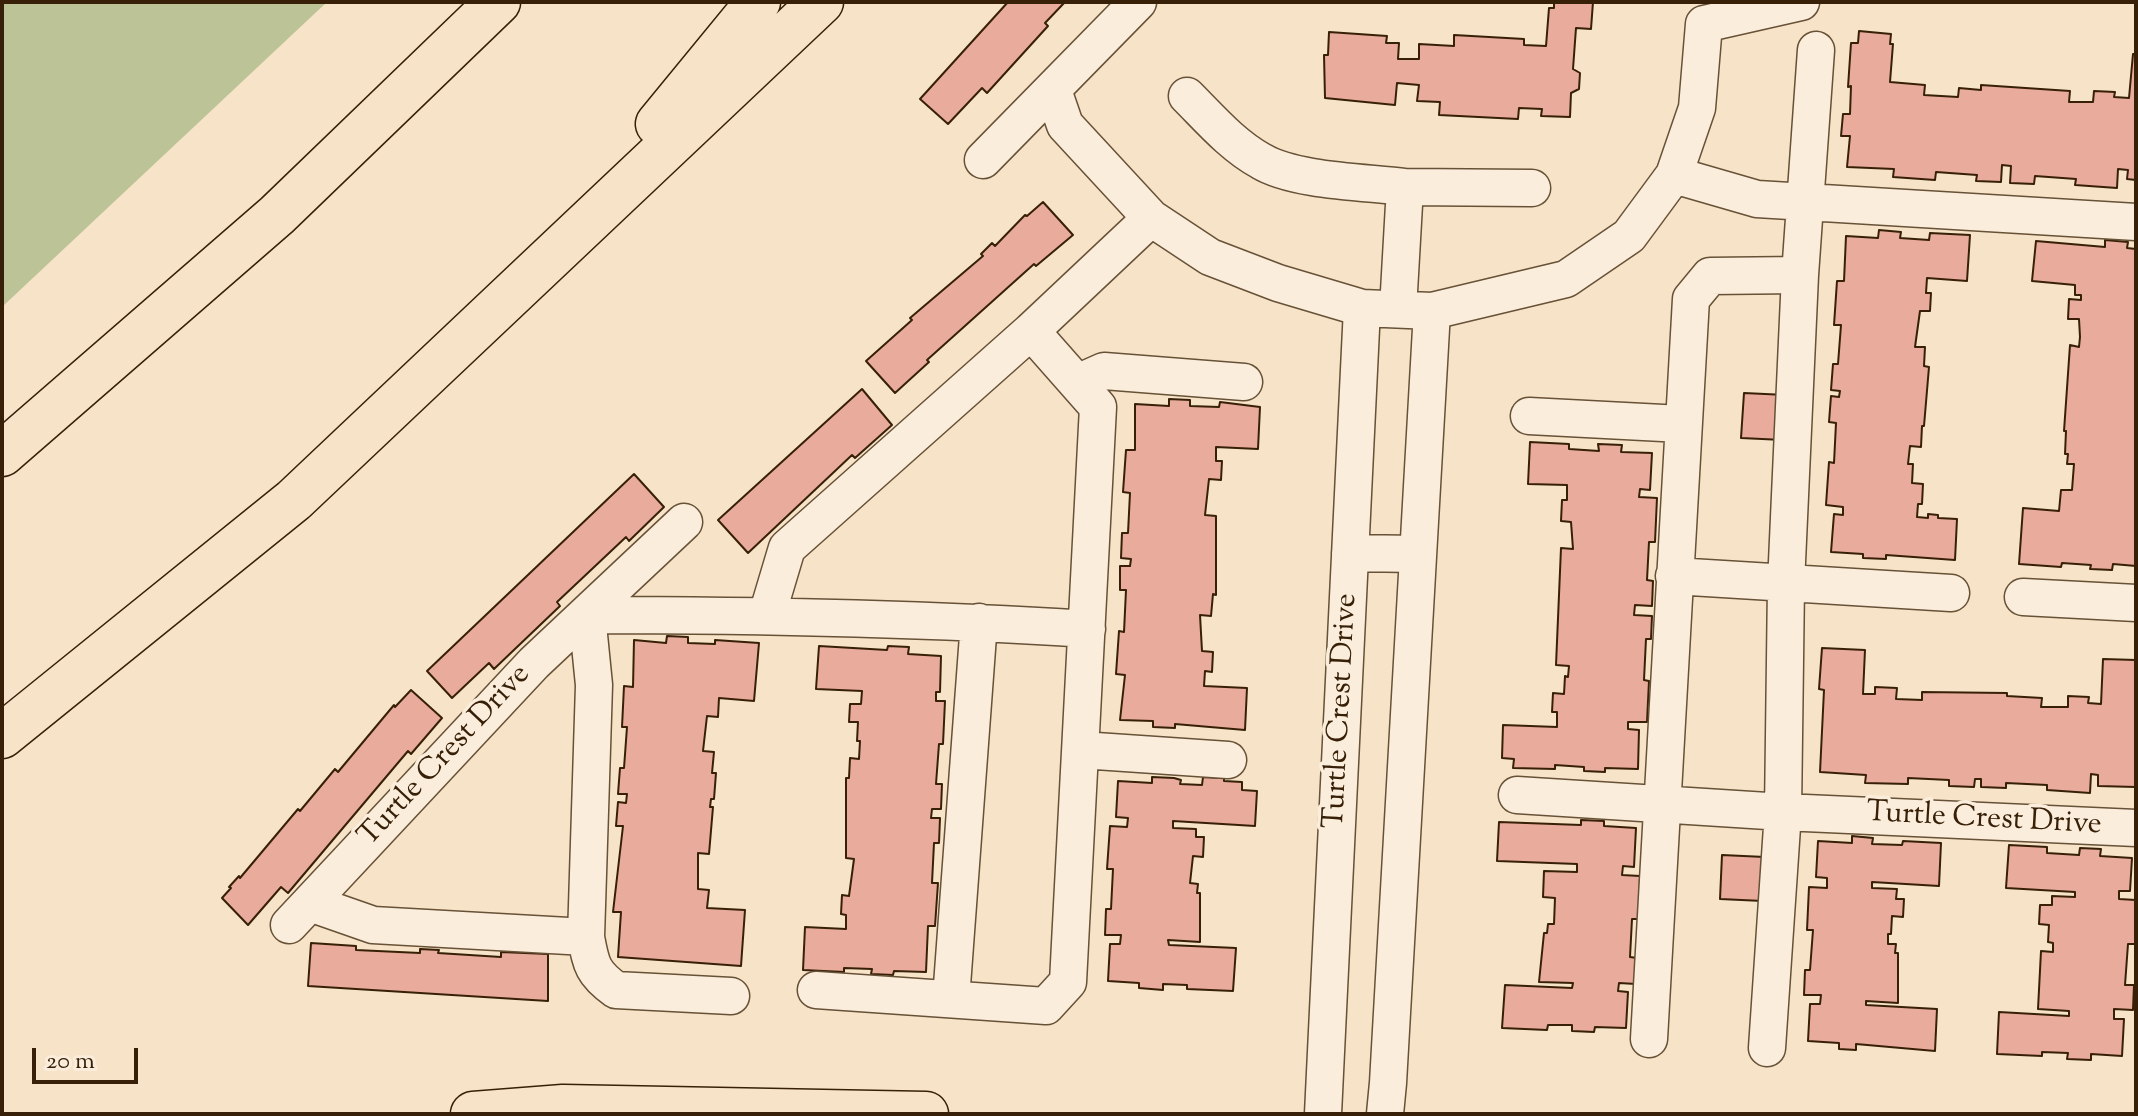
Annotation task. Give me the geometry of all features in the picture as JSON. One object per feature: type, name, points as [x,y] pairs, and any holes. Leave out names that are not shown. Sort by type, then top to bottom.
[{"type":"main road","points":[[2,454],[277,215],[498,2]]},
{"type":"main road","points":[[543,265],[758,2]]},
{"type":"main road","points":[[2,736],[294,500],[821,2]]},
{"type":"main road","points":[[473,1114],[563,1107],[926,1114]]},
{"type":"street","points":[[983,160],[1138,2]]},
{"type":"street","points":[[1053,90],[1065,125],[1151,218],[1210,257],[1278,283],[1362,308],[1415,310],[1566,279],[1629,236],[1674,175],[1697,108],[1701,13],[1801,2]]},
{"type":"street","points":[[1767,1048],[1783,812],[1786,584],[1800,275],[1816,50]]},
{"type":"street","points":[[1187,96],[1227,137],[1261,162],[1294,174],[1405,187],[1532,188]]},
{"type":"street","points":[[1674,175],[1757,199],[2136,222]]},
{"type":"street","points":[[1385,1114],[1418,554],[1415,310],[1405,187]]},
{"type":"street","points":[[767,615],[787,548],[1031,331],[1151,218]]},
{"type":"street","points":[[1649,1039],[1691,299],[1710,276],[1800,275]]},
{"type":"street","name":"Turtle Crest Drive","points":[[1323,1114],[1362,308]]},
{"type":"street","points":[[816,990],[1046,1006],[1068,982],[1098,407],[1031,331]]},
{"type":"street","points":[[1077,383],[1104,371],[1244,382]]},
{"type":"street","points":[[1529,416],[1682,424]]},
{"type":"street","name":"Turtle Crest Drive","points":[[586,937],[373,925],[299,914],[534,663],[684,522]]},
{"type":"street","points":[[1350,553],[1418,554]]},
{"type":"street","points":[[1674,576],[1951,593]]},
{"type":"street","points":[[2023,597],[2136,603]]},
{"type":"street","points":[[731,996],[616,990],[602,981],[591,967],[586,937],[594,685],[587,615],[767,615],[1087,629]]},
{"type":"street","points":[[951,999],[979,622]]},
{"type":"street","points":[[1081,750],[1228,760]]},
{"type":"street","name":"Turtle Crest Drive","points":[[1517,795],[1783,812],[2136,828]]},
{"type":"green space","points":[[2,2],[327,2],[2,307]]},
{"type":"building","points":[[1008,2],[1065,2],[1045,23],[1048,26],[987,93],[982,88],[948,124],[920,99]]},
{"type":"building","points":[[1554,2],[1593,2],[1591,29],[1576,28],[1573,69],[1580,73],[1579,89],[1571,93],[1570,117],[1541,116],[1542,109],[1519,108],[1518,119],[1439,115],[1440,102],[1417,101],[1419,85],[1397,83],[1395,105],[1325,98],[1324,55],[1328,55],[1329,32],[1387,36],[1386,43],[1399,43],[1398,59],[1419,59],[1419,44],[1454,46],[1454,35],[1524,39],[1524,45],[1546,46],[1549,8],[1554,8]]},
{"type":"building","points":[[1859,31],[1891,34],[1890,82],[1925,85],[1924,95],[1958,97],[1959,88],[1981,90],[1981,85],[2070,91],[2069,102],[2093,102],[2094,91],[2115,92],[2114,97],[2129,98],[2133,54],[2136,54],[2136,180],[2127,179],[2128,170],[2118,169],[2117,188],[2075,185],[2076,179],[2035,176],[2034,184],[2010,183],[2011,166],[2002,165],[2001,182],[1976,181],[1977,175],[1936,172],[1935,180],[1893,177],[1894,169],[1847,167],[1850,136],[1841,136],[1843,114],[1850,114],[1851,43],[1858,43]]},
{"type":"building","points":[[1043,202],[1073,235],[1036,266],[1034,264],[927,360],[929,362],[895,393],[866,361],[912,320],[910,318],[983,256],[981,254],[992,243],[995,246],[1025,215]]},
{"type":"building","points":[[1879,230],[1901,232],[1900,238],[1929,240],[1930,233],[1970,235],[1967,281],[1927,278],[1926,293],[1931,293],[1930,311],[1920,311],[1915,347],[1925,347],[1924,366],[1929,367],[1924,426],[1921,447],[1910,446],[1908,464],[1913,464],[1912,483],[1923,484],[1922,504],[1918,504],[1917,517],[1928,518],[1928,514],[1957,519],[1955,560],[1886,555],[1886,559],[1863,558],[1863,554],[1831,552],[1834,514],[1843,515],[1843,507],[1826,505],[1829,462],[1834,463],[1836,423],[1829,422],[1831,396],[1839,397],[1840,391],[1831,390],[1833,364],[1838,364],[1841,325],[1834,325],[1837,281],[1844,281],[1846,236],[1878,238]]},
{"type":"building","points":[[2105,240],[2128,242],[2127,248],[2136,249],[2136,566],[2113,564],[2112,570],[2062,563],[2061,567],[2019,564],[2023,508],[2059,511],[2061,490],[2072,490],[2074,464],[2067,464],[2064,431],[2070,345],[2079,347],[2080,337],[2079,319],[2068,319],[2069,299],[2081,300],[2081,295],[2075,295],[2075,285],[2032,281],[2036,241],[2105,247]]},
{"type":"building","points":[[862,389],[892,425],[855,458],[852,455],[748,553],[718,520]]},
{"type":"building","points":[[1744,393],[1786,395],[1783,440],[1741,438]]},
{"type":"building","points":[[1169,399],[1190,400],[1190,406],[1219,407],[1220,402],[1260,407],[1258,449],[1216,447],[1216,461],[1222,461],[1221,480],[1209,479],[1205,515],[1216,516],[1216,595],[1213,594],[1211,616],[1200,615],[1202,651],[1213,652],[1212,672],[1205,671],[1204,686],[1247,688],[1245,730],[1175,724],[1175,728],[1153,727],[1153,721],[1120,720],[1125,675],[1116,674],[1119,631],[1124,632],[1126,590],[1120,590],[1120,566],[1130,566],[1131,559],[1121,558],[1122,533],[1128,533],[1130,493],[1123,492],[1126,450],[1135,450],[1135,404],[1169,406]]},
{"type":"building","points":[[1530,442],[1569,444],[1569,449],[1599,451],[1598,444],[1622,445],[1621,452],[1652,453],[1650,490],[1640,489],[1639,497],[1657,498],[1655,542],[1649,542],[1647,580],[1653,581],[1652,606],[1635,605],[1634,615],[1652,616],[1651,639],[1646,639],[1644,680],[1649,681],[1647,722],[1628,722],[1628,729],[1639,730],[1638,769],[1584,771],[1584,767],[1555,765],[1555,769],[1513,768],[1514,759],[1502,758],[1503,725],[1557,727],[1557,712],[1552,712],[1553,693],[1564,694],[1569,666],[1556,665],[1561,548],[1573,549],[1571,522],[1561,521],[1562,500],[1567,500],[1567,485],[1528,484]]},
{"type":"building","points":[[634,474],[664,507],[629,541],[626,537],[557,602],[560,606],[494,669],[489,663],[452,698],[427,671]]},
{"type":"building","points":[[667,636],[688,637],[688,643],[715,644],[715,640],[759,643],[754,701],[719,698],[718,717],[707,716],[703,751],[714,752],[712,773],[716,773],[714,799],[711,799],[710,807],[713,807],[709,854],[698,853],[698,889],[709,890],[707,908],[745,910],[741,966],[618,957],[621,912],[613,912],[623,826],[616,826],[618,802],[626,803],[627,794],[618,794],[620,768],[624,768],[627,727],[622,727],[624,686],[633,687],[634,640],[666,643]]},
{"type":"building","points":[[819,646],[887,650],[888,646],[909,647],[908,654],[941,656],[940,692],[936,692],[936,701],[945,701],[943,744],[939,744],[936,784],[942,784],[941,809],[932,809],[931,818],[940,818],[939,843],[934,843],[932,883],[938,883],[935,926],[928,926],[926,972],[894,971],[893,975],[871,974],[872,969],[844,968],[844,972],[803,970],[805,927],[846,929],[846,915],[841,914],[842,895],[849,896],[854,859],[846,858],[846,778],[849,778],[850,758],[859,759],[860,741],[857,741],[858,722],[849,722],[850,704],[861,704],[862,691],[816,689]]},
{"type":"building","points":[[1822,648],[1865,650],[1863,694],[1875,694],[1875,687],[1897,688],[1896,699],[1922,700],[1922,692],[2007,693],[2007,696],[2042,698],[2041,707],[2068,707],[2068,696],[2089,697],[2088,703],[2101,704],[2103,659],[2136,660],[2136,787],[2098,786],[2098,775],[2091,774],[2090,793],[2047,790],[2047,785],[2006,783],[2006,788],[1981,787],[1981,779],[1975,779],[1974,787],[1949,786],[1949,780],[1908,778],[1908,784],[1865,783],[1866,775],[1820,772],[1824,690],[1819,689]]},
{"type":"building","points":[[411,690],[442,718],[411,754],[408,751],[288,893],[281,887],[248,925],[222,898],[229,887]]},
{"type":"building","points":[[1152,777],[1174,778],[1181,780],[1180,784],[1202,785],[1203,777],[1224,778],[1224,781],[1242,782],[1242,790],[1257,791],[1255,826],[1173,821],[1173,828],[1196,829],[1196,837],[1204,837],[1203,857],[1193,856],[1190,883],[1198,884],[1197,893],[1200,893],[1200,942],[1168,940],[1169,945],[1236,948],[1233,991],[1187,989],[1187,985],[1163,984],[1163,990],[1139,988],[1139,983],[1108,981],[1110,944],[1120,944],[1121,935],[1105,935],[1106,909],[1111,909],[1113,869],[1107,869],[1110,826],[1127,827],[1128,818],[1116,817],[1118,781],[1152,783]]},
{"type":"building","points":[[1581,820],[1604,821],[1604,826],[1636,828],[1634,867],[1623,866],[1622,875],[1640,876],[1639,919],[1632,919],[1630,957],[1637,958],[1636,984],[1619,983],[1618,991],[1628,992],[1626,1028],[1595,1027],[1594,1032],[1572,1031],[1572,1025],[1548,1025],[1547,1030],[1502,1028],[1505,985],[1572,988],[1573,983],[1539,982],[1544,933],[1547,933],[1548,924],[1554,924],[1555,898],[1543,897],[1544,871],[1577,872],[1577,864],[1497,861],[1499,822],[1581,825]]},
{"type":"building","points":[[1852,836],[1873,838],[1872,844],[1902,845],[1903,841],[1941,843],[1939,886],[1872,882],[1872,888],[1897,889],[1896,899],[1904,899],[1903,917],[1892,916],[1891,934],[1888,934],[1888,944],[1896,944],[1895,953],[1898,953],[1898,1003],[1866,1001],[1866,1005],[1937,1009],[1935,1051],[1856,1044],[1856,1050],[1839,1049],[1839,1043],[1808,1041],[1810,1004],[1820,1004],[1821,995],[1804,995],[1805,970],[1810,970],[1813,930],[1807,930],[1809,887],[1827,888],[1827,878],[1816,877],[1818,841],[1852,843]]},
{"type":"building","points":[[2009,845],[2047,847],[2047,853],[2079,855],[2080,848],[2101,849],[2100,856],[2132,858],[2130,891],[2119,891],[2119,899],[2136,900],[2135,944],[2128,944],[2125,985],[2134,985],[2133,1010],[2114,1009],[2114,1019],[2124,1019],[2122,1056],[2091,1054],[2091,1060],[2067,1059],[2068,1053],[2042,1052],[2042,1056],[1997,1054],[1999,1012],[2069,1016],[2069,1011],[2038,1009],[2041,951],[2053,952],[2053,943],[2048,942],[2049,925],[2039,924],[2040,905],[2052,905],[2052,896],[2075,897],[2075,892],[2006,888]]},
{"type":"building","points":[[1722,855],[1765,857],[1763,901],[1720,899]]},
{"type":"building","points":[[311,943],[356,946],[356,950],[420,953],[420,949],[501,957],[501,952],[548,954],[548,1001],[308,986]]}]
